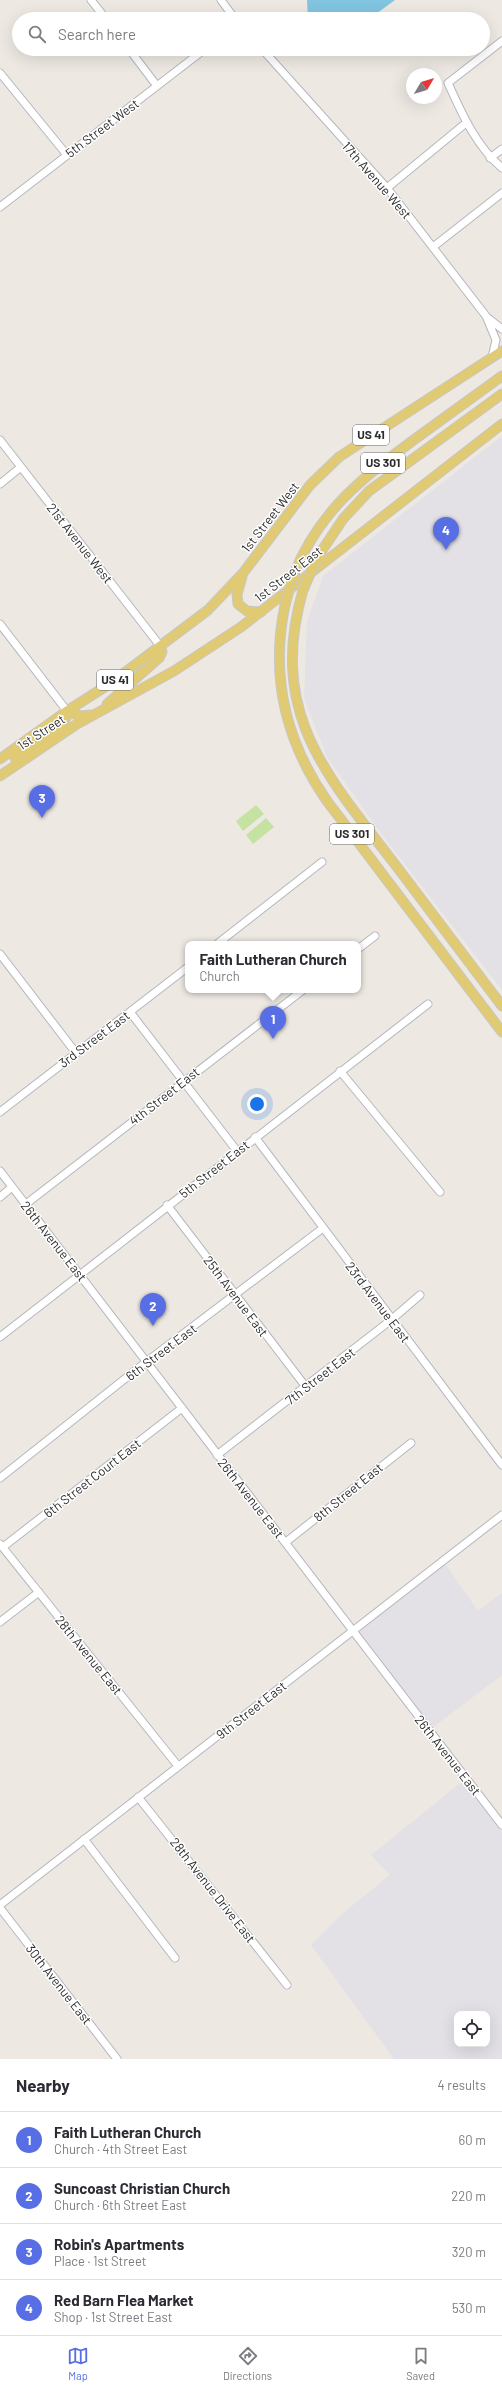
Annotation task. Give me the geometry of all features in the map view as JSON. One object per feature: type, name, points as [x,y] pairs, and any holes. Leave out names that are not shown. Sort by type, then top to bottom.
[{"type":"main road","name":"1st Street West","points":[[67,711],[111,683],[208,610],[243,573],[306,490],[334,462],[368,437],[502,351]]},
{"type":"main road","name":"US 301","points":[[502,376],[385,461],[350,490],[332,509],[316,530],[293,576],[285,605],[279,642],[280,681],[287,720],[300,756],[328,801],[502,1032]]},
{"type":"main road","name":"US 301","points":[[502,394],[369,491],[342,518],[317,558],[303,590],[294,636],[294,674],[300,712],[313,749],[340,793],[502,1006]]},
{"type":"main road","name":"1st Street East","points":[[77,724],[186,664],[261,612],[502,424]]},
{"type":"main road","points":[[243,573],[237,594],[238,604],[247,611],[261,612]]},
{"type":"main road","points":[[0,769],[61,724],[67,718],[67,711],[80,716],[98,712],[159,658],[162,652],[161,646]]},
{"type":"main road","name":"1st Street","points":[[0,759],[67,711]]},
{"type":"main road","name":"1st Street","points":[[0,776],[77,724]]},
{"type":"street","points":[[91,0],[100,12]]},
{"type":"street","points":[[222,0],[231,12]]},
{"type":"street","points":[[490,50],[502,41]]},
{"type":"street","points":[[134,56],[157,86]]},
{"type":"street","name":"5th Street West","points":[[0,207],[196,56]]},
{"type":"street","name":"17th Avenue West","points":[[268,56],[387,188],[486,316],[496,340],[492,357]]},
{"type":"street","points":[[483,56],[448,83],[466,123],[490,158],[502,168]]},
{"type":"street","points":[[0,73],[67,155]]},
{"type":"street","points":[[387,188],[466,123]]},
{"type":"street","points":[[490,158],[502,149]]},
{"type":"street","points":[[433,247],[502,192]]},
{"type":"street","name":"17th Avenue West","points":[[486,316],[502,328]]},
{"type":"street","name":"21st Avenue West","points":[[0,440],[161,646]]},
{"type":"street","points":[[0,484],[21,467]]},
{"type":"street","points":[[0,624],[67,711]]},
{"type":"street","points":[[221,941],[322,862]]},
{"type":"street","points":[[361,946],[375,936]]},
{"type":"street","points":[[0,954],[76,1053]]},
{"type":"street","name":"3rd Street East","points":[[0,1112],[185,969]]},
{"type":"street","name":"4th Street East","points":[[26,1204],[183,1081],[299,993]]},
{"type":"street","name":"5th Street East","points":[[0,1337],[167,1205],[428,1004]]},
{"type":"street","points":[[130,1012],[237,1151]]},
{"type":"street","points":[[340,1071],[440,1192]]},
{"type":"street","name":"23rd Avenue East","points":[[255,1137],[391,1320],[502,1465]]},
{"type":"street","name":"26th Avenue East","points":[[0,1171],[80,1273],[217,1455],[286,1542],[352,1631],[502,1825]]},
{"type":"street","points":[[0,1197],[12,1187]]},
{"type":"street","name":"25th Avenue East","points":[[167,1205],[306,1387]]},
{"type":"street","name":"6th Street East","points":[[0,1478],[146,1362],[323,1228]]},
{"type":"street","name":"7th Street East","points":[[217,1455],[306,1387],[391,1320],[420,1295]]},
{"type":"street","name":"6th Street Court East","points":[[1,1545],[182,1408]]},
{"type":"street","name":"8th Street East","points":[[286,1542],[411,1443]]},
{"type":"street","name":"9th Street East","points":[[0,1905],[502,1515]]},
{"type":"street","name":"28th Avenue East","points":[[1,1545],[178,1766]]},
{"type":"street","points":[[0,1622],[39,1592]]},
{"type":"street","name":"28th Avenue Drive East","points":[[138,1797],[287,1985]]},
{"type":"street","points":[[84,1839],[175,1958]]},
{"type":"street","name":"30th Avenue East","points":[[0,1908],[117,2059]]},
{"type":"shaded area","points":[[502,436],[502,990],[380,832],[327,757],[304,698],[307,621],[323,576]]},
{"type":"shaded area","points":[[445,1564],[478,1611],[502,1593],[502,1675],[432,1728],[358,1632]]},
{"type":"shaded area","points":[[463,1781],[502,1832],[502,2059],[394,2059],[311,1945],[342,1914],[390,1875],[371,1855]]},
{"type":"green space","points":[[256,805],[264,814],[243,831],[236,821]]},
{"type":"green space","points":[[266,818],[274,827],[253,844],[246,835]]},
{"type":"water","points":[[307,0],[395,0],[379,12],[308,12]]},
{"type":"place","name":"Red Barn Flea Market","points":[[446,550]]},
{"type":"place","name":"Robin's Apartments","points":[[42,818]]},
{"type":"place","name":"Faith Lutheran Church","points":[[273,1039]]},
{"type":"place","name":"Suncoast Christian Church","points":[[153,1326]]}]
